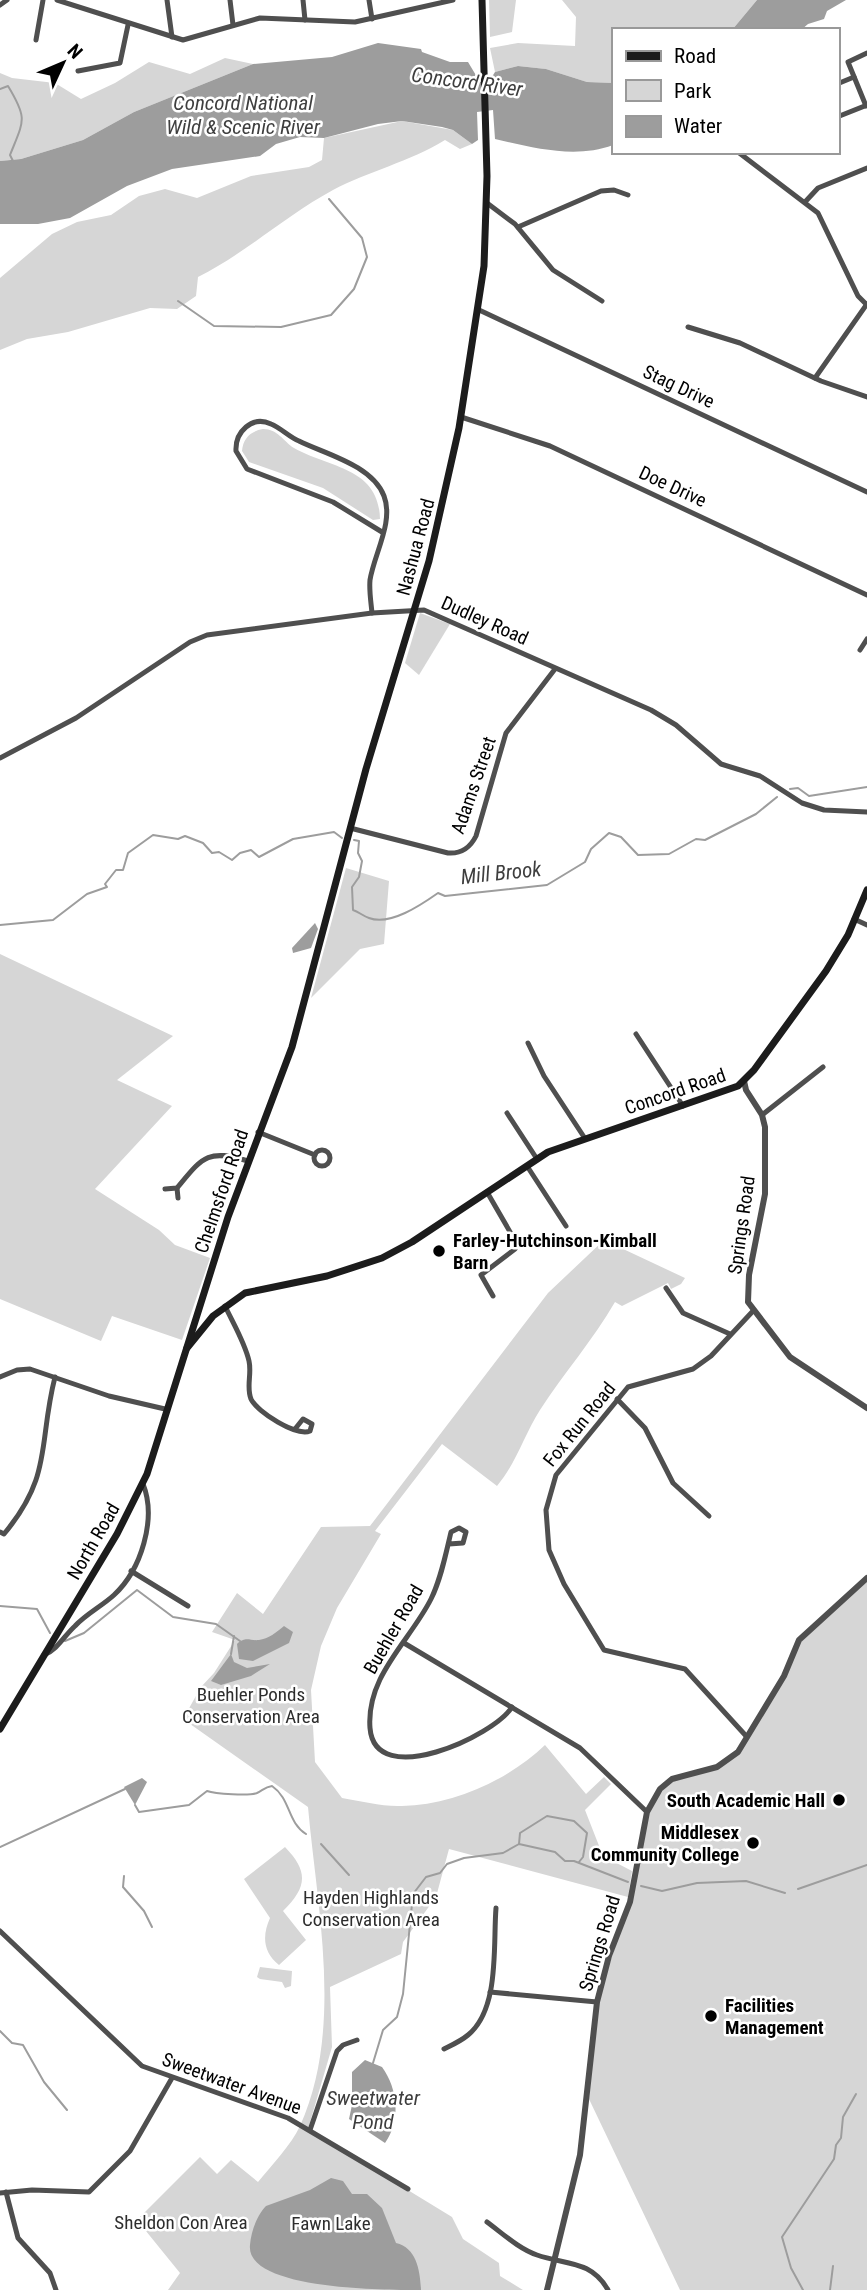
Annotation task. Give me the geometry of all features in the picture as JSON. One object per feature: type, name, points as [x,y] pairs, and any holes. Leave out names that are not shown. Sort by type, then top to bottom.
[{"type":"main road","name":"Nashua Road","points":[[276,1085],[298,1028],[350,828],[437,531],[461,418],[477,309],[487,203],[482,0]]},
{"type":"main road","name":"Concord Road","points":[[487,1192],[537,1159],[584,1137],[728,1092],[744,1081],[825,971],[867,890]]},
{"type":"main road","name":"Chelmsford Road","points":[[198,1307],[276,1085]]},
{"type":"main road","points":[[184,1351],[213,1316],[250,1291],[327,1276],[382,1258],[412,1242],[487,1192]]},
{"type":"main road","points":[[198,1307],[213,1316]]},
{"type":"main road","name":"North Road","points":[[0,1729],[117,1534],[143,1484],[198,1307]]},
{"type":"street","points":[[0,5],[7,0]]},
{"type":"street","points":[[36,40],[43,0]]},
{"type":"street","points":[[57,0],[128,25],[189,40],[260,18],[372,19],[430,3],[453,0]]},
{"type":"street","points":[[167,0],[172,37]]},
{"type":"street","points":[[230,0],[233,25]]},
{"type":"street","points":[[303,0],[306,20]]},
{"type":"street","points":[[369,0],[372,19]]},
{"type":"street","points":[[78,71],[113,66],[122,60],[128,25]]},
{"type":"street","points":[[839,116],[866,105],[848,64],[853,58],[867,53]]},
{"type":"street","points":[[839,83],[854,77]]},
{"type":"street","points":[[741,154],[805,202],[821,218],[858,296],[867,305],[815,378]]},
{"type":"street","points":[[805,202],[818,188],[867,168]]},
{"type":"street","points":[[518,227],[601,191],[628,195]]},
{"type":"street","points":[[487,203],[518,227],[553,270],[602,301]]},
{"type":"street","name":"Stag Drive","points":[[477,309],[867,492]]},
{"type":"street","points":[[688,327],[736,341],[815,378],[867,397]]},
{"type":"street","name":"Doe Drive","points":[[461,418],[550,446],[867,596]]},
{"type":"street","points":[[372,613],[370,579],[382,532],[387,510],[384,495],[378,486],[353,466],[266,422],[253,423],[239,434],[236,455],[247,469],[333,502],[382,532]]},
{"type":"street","name":"Dudley Road","points":[[0,758],[76,718],[197,639],[372,613],[415,610],[459,623],[666,718],[721,764],[764,778],[802,803],[824,810],[867,812]]},
{"type":"street","points":[[860,650],[867,639]]},
{"type":"street","name":"Adams Street","points":[[350,828],[448,853],[463,850],[476,836],[506,733],[555,669]]},
{"type":"street","points":[[854,919],[867,925]]},
{"type":"street","points":[[636,1034],[683,1106]]},
{"type":"street","points":[[528,1043],[544,1076],[584,1137]]},
{"type":"street","points":[[762,1115],[822,1067]]},
{"type":"street","name":"Springs Road","points":[[744,1081],[752,1102],[762,1115],[765,1127],[765,1194],[747,1291],[752,1311]]},
{"type":"street","points":[[507,1113],[537,1159]]},
{"type":"street","points":[[258,1132],[315,1155]]},
{"type":"street","points":[[165,1189],[177,1188],[208,1156],[225,1154],[248,1161]]},
{"type":"street","points":[[527,1166],[566,1226]]},
{"type":"street","points":[[177,1188],[178,1198]]},
{"type":"street","points":[[487,1192],[517,1247],[481,1275],[493,1296]]},
{"type":"street","points":[[666,1288],[683,1313],[730,1334]]},
{"type":"street","points":[[225,1306],[248,1357],[249,1390],[253,1403],[263,1413],[295,1429]]},
{"type":"street","points":[[752,1311],[790,1357],[867,1408]]},
{"type":"street","name":"Fox Run Road","points":[[747,1737],[685,1669],[604,1650],[564,1584],[549,1550],[546,1510],[556,1475],[628,1387],[694,1369],[711,1356],[752,1311]]},
{"type":"street","points":[[0,1377],[25,1369],[109,1396],[165,1409]]},
{"type":"street","points":[[2,1533],[25,1506],[38,1479],[55,1377]]},
{"type":"street","points":[[617,1399],[645,1428],[673,1483],[709,1516]]},
{"type":"street","points":[[44,1655],[53,1651],[76,1624],[116,1594],[131,1571],[146,1533],[146,1492],[143,1484]]},
{"type":"street","name":"Buehler Road","points":[[449,1544],[431,1600],[378,1682],[369,1724],[376,1744],[388,1755],[420,1756],[441,1752],[497,1721],[512,1707]]},
{"type":"street","points":[[131,1571],[188,1606]]},
{"type":"street","name":"Springs Road","points":[[547,2290],[580,2154],[597,2002],[609,1955],[630,1902],[647,1812],[660,1789],[672,1779],[709,1770],[729,1761],[784,1676],[799,1640],[867,1578]]},
{"type":"street","points":[[404,1643],[580,1748],[636,1805],[647,1812]]},
{"type":"street","points":[[444,2049],[475,2028],[490,1992],[496,1908]]},
{"type":"street","name":"Sweetwater Avenue","points":[[0,1931],[142,2066],[254,2104],[310,2130],[408,2189]]},
{"type":"street","points":[[490,1992],[597,2002]]},
{"type":"street","points":[[310,2130],[337,2051],[357,2040]]},
{"type":"street","points":[[56,2290],[50,2273],[27,2251],[15,2231],[3,2193],[32,2190],[89,2192],[130,2151],[172,2078]]},
{"type":"street","points":[[487,2222],[538,2255],[556,2258],[592,2271],[608,2290]]},
{"type":"green space","points":[[489,0],[516,0],[512,32],[490,37]]},
{"type":"green space","points":[[562,0],[757,0],[734,28],[612,28],[612,83],[587,82],[546,69],[518,66],[495,72],[490,48],[518,43],[575,46],[576,17]]},
{"type":"green space","points":[[225,58],[253,64],[134,112],[83,140],[21,159],[0,161],[0,73],[12,78],[55,83],[81,99],[115,83],[149,62],[190,74]]},
{"type":"green space","points":[[402,121],[453,130],[472,144],[460,149],[445,140],[333,190],[233,257],[198,277],[196,296],[177,309],[150,308],[68,332],[27,339],[0,350],[0,278],[52,234],[77,222],[111,215],[139,196],[165,189],[197,198],[251,176],[309,167],[322,160],[324,138]]},
{"type":"green space","points":[[263,429],[276,433],[294,448],[350,471],[362,479],[377,502],[380,519],[373,520],[323,488],[249,462],[242,451],[244,442],[251,433]]},
{"type":"green space","points":[[420,613],[450,624],[419,675],[405,663]]},
{"type":"green space","points":[[346,868],[389,881],[384,944],[360,949],[311,998]]},
{"type":"green space","points":[[0,954],[173,1036],[117,1080],[172,1106],[95,1189],[159,1230],[175,1245],[210,1258],[182,1340],[112,1316],[101,1341],[0,1299]]},
{"type":"green space","points":[[604,1240],[685,1278],[681,1284],[671,1289],[668,1283],[622,1306],[615,1302],[540,1410],[510,1468],[497,1486],[442,1444],[375,1531],[381,1534],[337,1608],[321,1646],[311,1690],[315,1762],[342,1798],[395,1806],[441,1801],[497,1779],[545,1745],[586,1794],[604,1777],[611,1784],[585,1810],[603,1856],[632,1871],[628,1897],[449,1849],[436,1897],[403,1942],[401,1954],[330,1987],[332,2047],[308,2129],[452,2217],[463,2239],[499,2263],[500,2276],[523,2290],[168,2290],[180,2273],[137,2220],[200,2157],[217,2174],[231,2160],[258,2182],[300,2126],[313,2088],[321,2049],[324,2009],[321,1927],[308,1807],[183,1719],[201,1687],[214,1673],[235,1640],[212,1632],[237,1593],[263,1614],[321,1527],[370,1526],[548,1293]]},
{"type":"green space","points":[[867,1578],[867,2290],[680,2290],[589,2099],[597,2002],[630,1902],[650,1807],[672,1779],[728,1761],[764,1710],[794,1649]]},
{"type":"green space","points":[[285,1847],[298,1864],[302,1879],[297,1894],[283,1911],[306,1940],[279,1965],[270,1955],[265,1943],[270,1918],[244,1879]]},
{"type":"green space","points":[[260,1967],[292,1971],[291,1986],[285,1988],[282,1982],[260,1979],[257,1977]]},
{"type":"water","points":[[757,0],[846,0],[827,11],[824,19],[803,28],[734,28]]},
{"type":"water","name":"Concord National Wild & Scenic River","points":[[378,43],[421,49],[422,52],[450,62],[468,62],[480,82],[490,80],[495,72],[518,66],[546,69],[587,82],[612,83],[612,145],[569,152],[539,149],[495,139],[493,110],[477,112],[478,140],[472,144],[453,130],[442,127],[402,121],[378,124],[324,138],[300,137],[276,144],[260,156],[172,169],[127,186],[70,218],[38,224],[0,224],[0,161],[21,159],[83,140],[134,112],[253,64],[332,57]]},
{"type":"water","points":[[315,923],[318,929],[311,948],[293,953],[292,948]]},
{"type":"water","points":[[284,1626],[293,1632],[289,1643],[253,1661],[239,1659],[237,1644],[245,1639],[266,1638]]},
{"type":"water","points":[[231,1654],[234,1662],[247,1668],[270,1664],[251,1676],[221,1685],[211,1681]]},
{"type":"water","points":[[142,1778],[147,1782],[135,1805],[124,1787]]},
{"type":"water","name":"Sweetwater Pond","points":[[365,2060],[382,2067],[394,2095],[394,2125],[385,2143],[349,2119],[352,2105],[352,2072]]},
{"type":"water","name":"Fawn Lake","points":[[331,2178],[343,2181],[352,2194],[367,2194],[382,2208],[396,2243],[409,2250],[416,2261],[421,2290],[350,2288],[292,2279],[270,2271],[254,2260],[250,2245],[252,2235],[257,2219],[266,2206],[310,2190]]},
{"type":"waterway","points":[[0,89],[8,86],[21,113],[21,126],[10,155],[13,161]]},
{"type":"waterway","points":[[178,301],[214,326],[281,327],[331,315],[354,289],[367,257],[362,238],[329,199]]},
{"type":"waterway","name":"Mill Brook","points":[[790,789],[798,788],[809,796],[867,787]]},
{"type":"waterway","name":"Mill Brook","points":[[354,840],[359,841],[358,853],[362,861],[359,877],[352,887],[353,910],[377,920],[396,917],[438,893],[445,896],[547,885],[585,862],[591,849],[609,833],[621,837],[638,855],[669,854],[696,839],[705,840],[756,814],[777,797]]},
{"type":"waterway","name":"Mill Brook","points":[[0,925],[53,920],[87,894],[107,887],[105,884],[116,870],[123,870],[128,853],[153,835],[178,839],[185,836],[203,843],[212,853],[219,852],[232,860],[240,853],[251,850],[259,857],[293,839],[334,832],[342,838]]},
{"type":"waterway","points":[[65,1641],[84,1633],[137,1590],[173,1617],[216,1624],[240,1641]]},
{"type":"waterway","points":[[0,1606],[37,1609],[50,1633]]},
{"type":"waterway","points":[[231,1654],[234,1636]]},
{"type":"waterway","points":[[135,1805],[139,1812],[189,1805],[207,1791],[247,1794],[272,1786],[283,1797],[295,1823],[306,1834]]},
{"type":"waterway","points":[[0,1847],[125,1789]]},
{"type":"waterway","points":[[519,1844],[520,1833],[547,1816],[574,1821],[587,1833],[583,1857],[579,1862]]},
{"type":"waterway","points":[[321,1844],[349,1875]]},
{"type":"waterway","points":[[373,2063],[383,2030],[397,2017],[403,1994],[413,1894],[426,1877],[440,1873],[447,1864],[464,1858],[503,1853],[519,1844],[555,1852],[565,1861],[574,1861],[628,1882]]},
{"type":"waterway","points":[[798,1889],[867,1865]]},
{"type":"waterway","points":[[124,1876],[123,1887],[144,1911],[152,1927]]},
{"type":"waterway","points":[[641,1886],[662,1891],[697,1883],[746,1881],[785,1893]]},
{"type":"waterway","points":[[0,2031],[12,2043],[23,2045],[44,2082],[67,2110]]},
{"type":"waterway","points":[[803,2290],[791,2268],[782,2237],[834,2159],[836,2145],[841,2138],[843,2117],[856,2094]]},
{"type":"waterway","points":[[830,2290],[833,2266]]},
{"type":"place","name":"Farley-Hutchinson-Kimball Barn","points":[[439,1251]]},
{"type":"place","name":"South Academic Hall","points":[[839,1800]]},
{"type":"place","name":"Middlesex Community College","points":[[753,1843]]},
{"type":"place","name":"Facilities Management","points":[[711,2016]]},
{"type":"water label","name":"Concord River","points":[[467,82]]},
{"type":"park label","name":"Buehler Ponds Conservation Area","points":[[251,1705]]},
{"type":"park label","name":"Hayden Highlands Conservation Area","points":[[371,1908]]},
{"type":"park label","name":"Sheldon Con Area","points":[[181,2222]]}]
